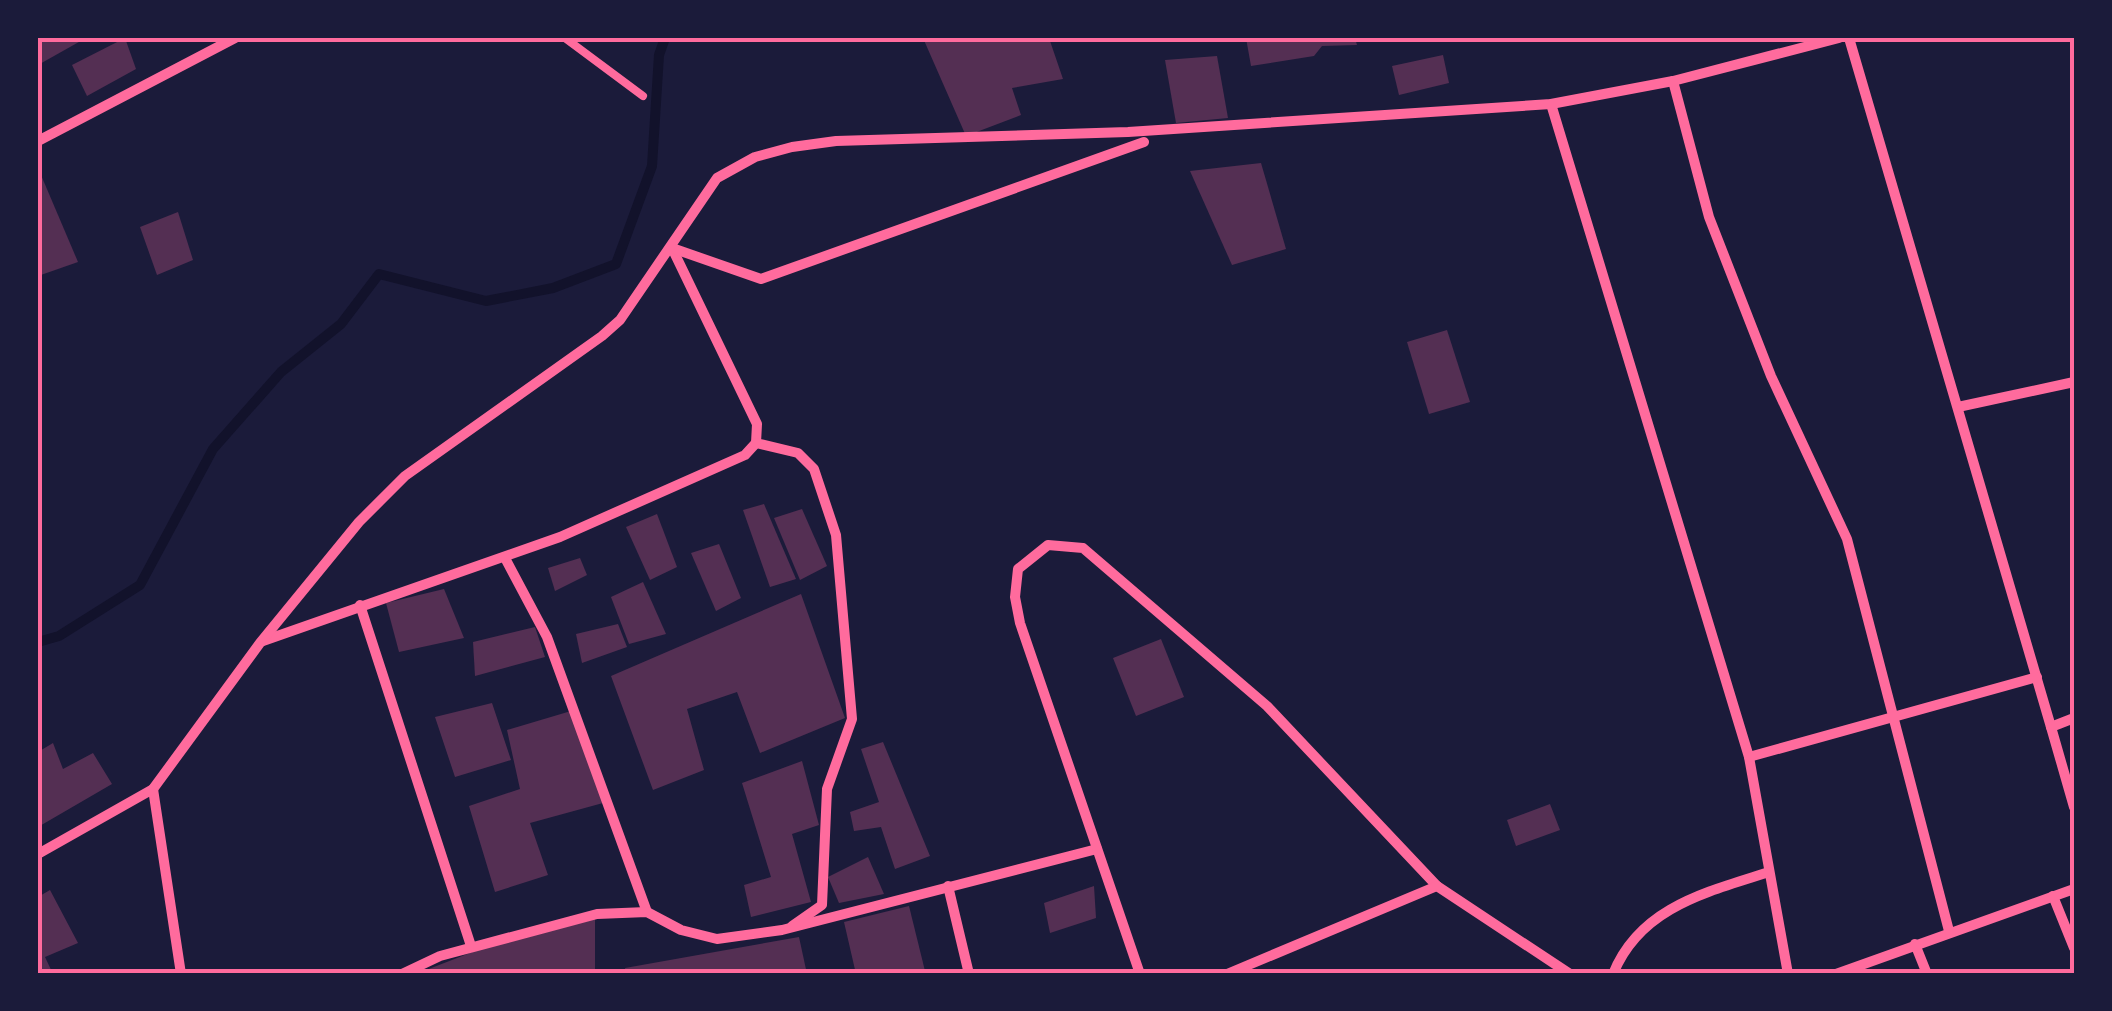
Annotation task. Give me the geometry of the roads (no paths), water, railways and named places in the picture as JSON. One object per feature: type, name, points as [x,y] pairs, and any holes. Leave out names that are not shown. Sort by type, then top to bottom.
[{"type":"street","points":[[38,141],[234,38]]},
{"type":"street","points":[[38,854],[154,790],[260,642],[359,522],[405,476],[620,320],[672,248],[689,213],[717,178],[755,157],[792,146],[836,141],[1128,132],[1551,104],[1673,81],[1839,38]]},
{"type":"street","points":[[1849,38],[2074,807]]},
{"type":"street","points":[[1673,81],[1710,217],[1771,376],[1847,539],[1897,719],[1949,931]]},
{"type":"street","points":[[1551,104],[1749,757],[1788,974]]},
{"type":"street","points":[[672,248],[761,279],[1144,142]]},
{"type":"street","points":[[260,642],[505,558],[746,455],[756,442],[756,424],[672,248]]},
{"type":"street","points":[[1958,407],[2074,382]]},
{"type":"street","points":[[756,442],[798,453],[814,469],[824,492],[836,535],[852,720],[826,789],[822,905],[792,926]]},
{"type":"street","points":[[1140,974],[1020,623],[1015,597],[1018,569],[1048,546],[1083,548],[1221,663],[1436,886],[1570,974]]},
{"type":"street","points":[[505,558],[546,637],[647,912]]},
{"type":"street","points":[[360,605],[471,946]]},
{"type":"street","points":[[1749,757],[2037,677]]},
{"type":"street","points":[[2052,727],[2074,718]]},
{"type":"street","points":[[154,790],[181,974]]},
{"type":"street","points":[[402,974],[471,946],[597,914],[647,912],[681,930],[717,939],[792,926],[1096,849]]},
{"type":"street","points":[[1613,974],[1634,938],[1662,913],[1690,897],[1769,872]]},
{"type":"street","points":[[948,886],[969,974]]},
{"type":"street","points":[[1227,974],[1436,886]]},
{"type":"street","points":[[1836,974],[2074,889]]},
{"type":"street","points":[[2053,896],[2074,948]]},
{"type":"street","points":[[1915,944],[1927,974]]},
{"type":"lane","points":[[565,38],[643,96]]},
{"type":"waterway","points":[[38,642],[59,636],[140,585],[213,449],[281,372],[341,324],[379,274],[486,301],[553,288],[616,264],[652,166],[659,55],[665,38]]}]
